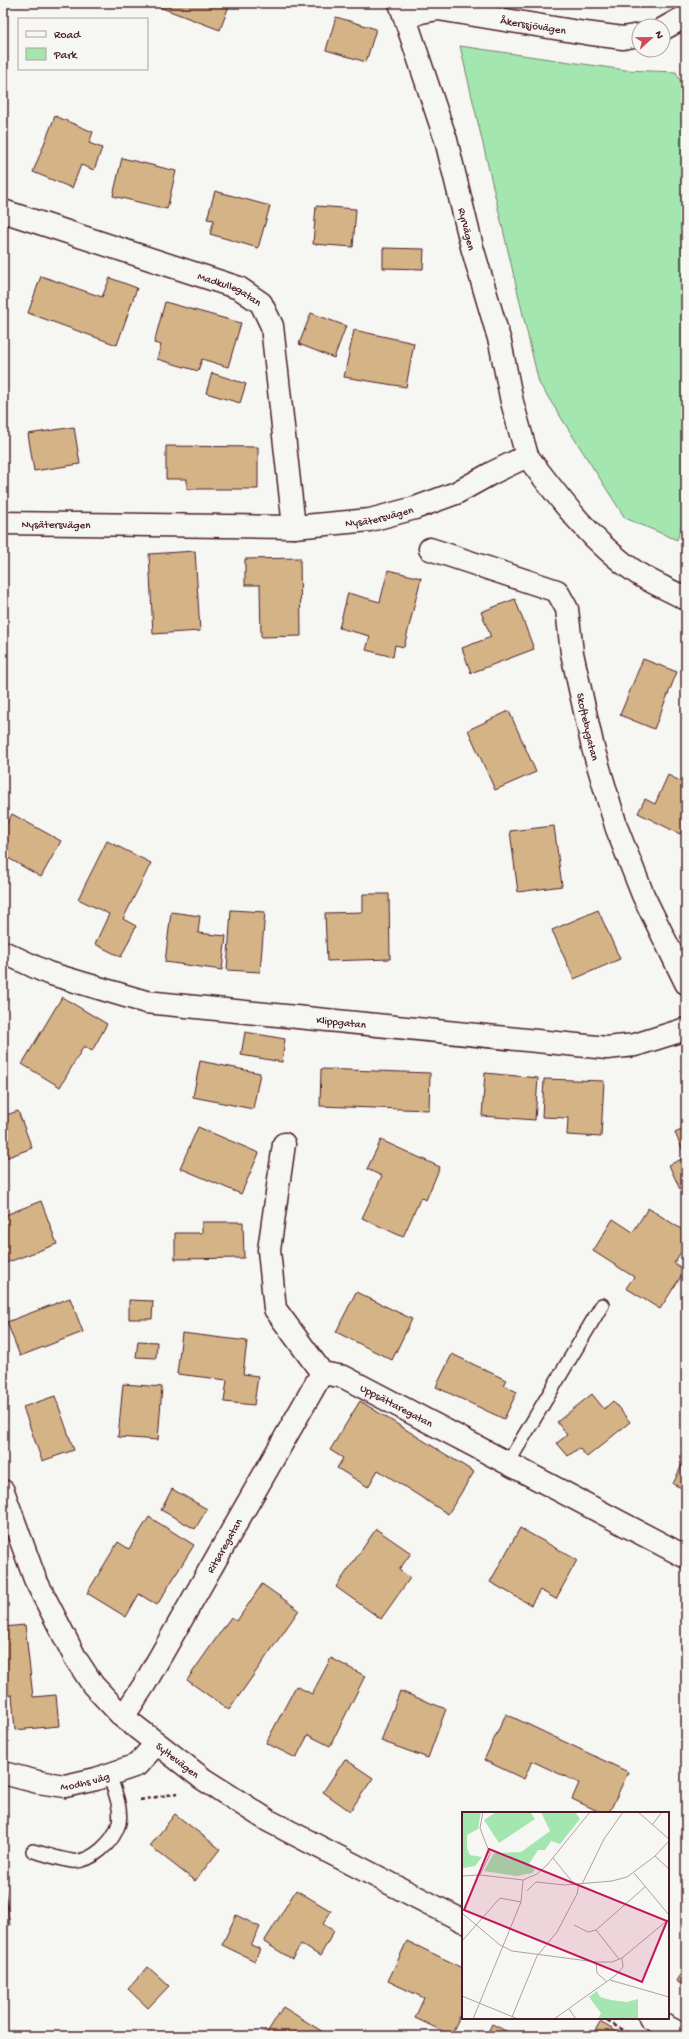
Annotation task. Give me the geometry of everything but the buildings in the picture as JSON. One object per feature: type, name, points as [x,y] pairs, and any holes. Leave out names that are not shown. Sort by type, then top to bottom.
[{"type":"street","name":"Åkerssjövägen","points":[[403,11],[421,12],[438,9],[470,13],[539,27],[623,38],[631,37]]},
{"type":"street","name":"Ryrvägen","points":[[403,11],[424,78],[446,140],[472,247],[500,342],[512,402],[527,456]]},
{"type":"street","points":[[671,25],[685,19]]},
{"type":"street","name":"Madkullegatan","points":[[3,211],[240,288],[261,303],[272,326],[294,527]]},
{"type":"street","name":"Nysätersvägen","points":[[3,523],[294,527],[370,520],[415,508],[456,493],[527,456]]},
{"type":"street","points":[[527,456],[558,497],[600,543],[638,573],[686,599]]},
{"type":"street","name":"Skoftebygatan","points":[[430,549],[557,591],[567,609],[572,653],[593,748],[618,829],[643,895],[686,980]]},
{"type":"street","name":"Klippgatan","points":[[3,952],[48,973],[146,1002],[607,1048],[636,1045],[686,1029]]},
{"type":"street","points":[[284,1144],[269,1250],[275,1309],[322,1373]]},
{"type":"street","name":"Uppsättaregatan","points":[[322,1373],[344,1377],[686,1557]]},
{"type":"street","name":"Ritsaregatan","points":[[123,1717],[144,1686],[322,1373]]},
{"type":"street","name":"Syltevägen","points":[[4,1499],[35,1579],[76,1659],[93,1685],[123,1717],[203,1779],[269,1821],[462,1920]]},
{"type":"street","name":"Modhs väg","points":[[3,1773],[38,1782],[65,1786],[109,1775],[137,1765],[156,1744]]},
{"type":"street","points":[[652,2019],[685,2036]]},
{"type":"lane","points":[[508,1463],[602,1306]]},
{"type":"lane","points":[[33,1851],[72,1861],[87,1860],[99,1852],[113,1834],[119,1823],[118,1803],[109,1775]]},
{"type":"path","points":[[118,1803],[180,1793]]},
{"type":"path","points":[[603,2019],[629,2032]]},
{"type":"green space","points":[[460,46],[625,70],[676,72],[686,93],[686,511],[677,540],[625,518],[539,383]]}]
